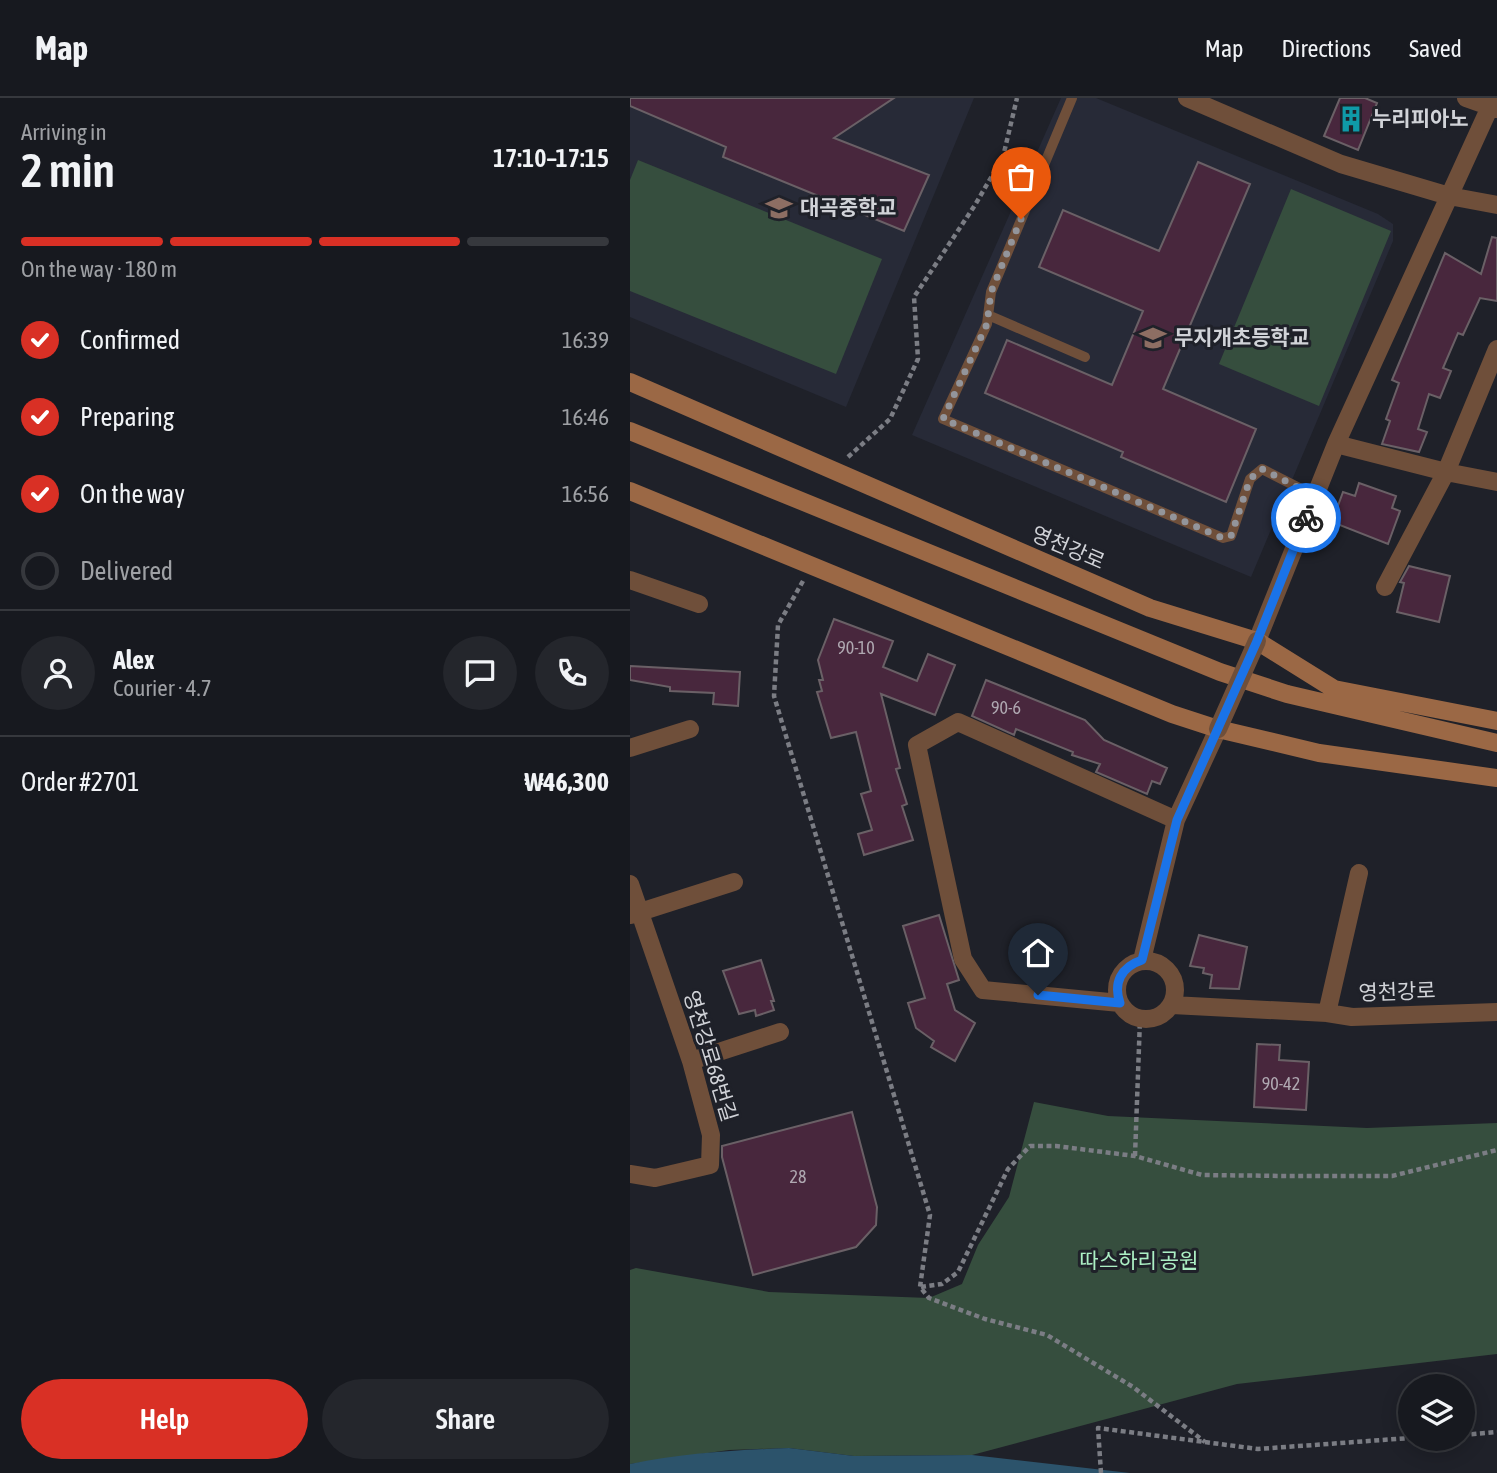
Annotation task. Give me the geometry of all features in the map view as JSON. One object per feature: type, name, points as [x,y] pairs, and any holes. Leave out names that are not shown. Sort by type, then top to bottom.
[{"type":"street","points":[[1187,98],[1341,164],[1449,196],[1497,205]]},
{"type":"street","points":[[1142,960],[1177,820],[1257,641],[1336,444],[1493,105],[1466,98]]},
{"type":"street","points":[[1385,587],[1446,472],[1497,349]]},
{"type":"street","name":"영천강로","points":[[630,382],[1150,608],[1257,641],[1334,689],[1497,721]]},
{"type":"street","points":[[630,431],[1220,671],[1287,694],[1497,743]]},
{"type":"street","points":[[1336,444],[1497,482]]},
{"type":"street","points":[[630,491],[1172,714],[1218,729],[1319,753],[1497,778]]},
{"type":"street","points":[[630,580],[699,604]]},
{"type":"street","points":[[1120,1003],[983,990],[963,959],[917,745],[958,722],[1177,820]]},
{"type":"street","points":[[630,748],[690,729]]},
{"type":"street","points":[[1328,1013],[1359,873]]},
{"type":"street","points":[[635,914],[734,882]]},
{"type":"street","name":"영천강로68번길","points":[[630,884],[635,914],[691,1061],[711,1135],[710,1165],[656,1178],[630,1174]]},
{"type":"street","points":[[1142,960],[1160,963],[1168,969],[1175,986],[1172,1005],[1158,1017],[1132,1016],[1120,1003],[1117,985],[1120,976],[1133,963],[1142,960]]},
{"type":"street","name":"영천강로","points":[[1172,1005],[1328,1013],[1352,1017],[1497,1012]]},
{"type":"street","points":[[691,1061],[780,1032]]},
{"type":"lane","points":[[1072,98],[991,292],[987,324],[943,419],[1223,538],[1231,536],[1250,479],[1262,469],[1315,496]]},
{"type":"lane","points":[[988,315],[1085,357]]},
{"type":"path","points":[[847,458],[890,419],[918,359],[914,297],[1003,158],[1017,98]]},
{"type":"path","points":[[804,581],[778,625],[774,696],[930,1215],[920,1287],[929,1298],[985,1319],[1047,1335],[1133,1387],[1205,1442]]},
{"type":"path","points":[[1135,1156],[1140,1018]]},
{"type":"path","points":[[920,1287],[943,1284],[958,1272],[1008,1169],[1030,1146],[1056,1146],[1135,1156],[1202,1175],[1392,1176],[1497,1150]]},
{"type":"path","points":[[1101,1473],[1098,1428],[1258,1449],[1398,1439]]},
{"type":"path","points":[[1475,1434],[1497,1432]]},
{"type":"shaded area","name":"대곡중학교","points":[[630,98],[974,98],[846,407],[630,317]]},
{"type":"shaded area","name":"무지개초등학교","points":[[1061,98],[1096,98],[1378,214],[1393,224],[1393,241],[1251,577],[912,435]]},
{"type":"green space","points":[[638,160],[882,259],[836,374],[630,291],[630,180]]},
{"type":"green space","points":[[1291,189],[1391,231],[1319,406],[1219,364]]},
{"type":"green space","name":"따스하리 공원","points":[[1034,1102],[1108,1116],[1367,1128],[1497,1123],[1497,1354],[1237,1384],[972,1455],[854,1456],[789,1448],[729,1450],[630,1464],[630,1270],[636,1268],[769,1292],[929,1298],[962,1284],[978,1245],[1009,1197]]},
{"type":"water","points":[[789,1448],[854,1456],[972,1455],[1130,1473],[630,1473],[630,1464],[650,1460]]},
{"type":"building","points":[[630,98],[894,98],[834,138],[929,175],[904,231],[723,157],[726,147],[630,106]]},
{"type":"building","name":"누리피아노","points":[[1340,98],[1365,98],[1377,103],[1358,150],[1324,136]]},
{"type":"building","points":[[1198,162],[1250,184],[1163,389],[1256,429],[1226,502],[1121,457],[1123,452],[985,393],[1007,340],[1112,385],[1143,311],[1039,267],[1063,210],[1159,251]]},
{"type":"building","points":[[1492,237],[1497,238],[1497,301],[1480,298],[1463,335],[1458,333],[1443,368],[1451,371],[1440,398],[1429,394],[1418,429],[1427,432],[1419,452],[1382,444],[1390,421],[1386,419],[1399,383],[1392,380],[1445,253],[1481,274]]},
{"type":"building","points":[[1359,483],[1396,496],[1392,508],[1400,511],[1388,544],[1332,522],[1343,492],[1355,496]]},
{"type":"building","points":[[1409,566],[1450,576],[1439,622],[1397,612],[1404,583],[1400,582]]},
{"type":"building","points":[[834,619],[893,641],[883,667],[917,681],[928,654],[955,665],[935,715],[881,694],[900,768],[896,769],[907,804],[902,806],[913,840],[864,855],[858,834],[872,830],[861,794],[871,791],[856,732],[831,738],[817,692],[822,691],[819,680],[823,680],[818,660]]},
{"type":"building","points":[[630,666],[740,672],[738,706],[713,704],[714,693],[670,691],[670,687],[630,680]]},
{"type":"building","points":[[986,680],[1085,720],[1104,740],[1167,768],[1160,784],[1152,781],[1147,794],[1096,772],[1100,764],[1072,755],[1073,752],[1016,729],[1014,735],[972,716]]},
{"type":"building","points":[[939,915],[959,980],[947,984],[955,1010],[975,1023],[955,1061],[931,1047],[934,1041],[916,1028],[908,1003],[925,998],[903,926]]},
{"type":"building","points":[[1199,935],[1247,947],[1239,989],[1210,988],[1212,975],[1203,973],[1204,968],[1190,966]]},
{"type":"building","points":[[761,960],[774,1001],[771,1001],[774,1010],[756,1016],[755,1010],[739,1014],[723,971]]},
{"type":"building","points":[[1257,1044],[1280,1045],[1279,1060],[1309,1062],[1306,1110],[1254,1107]]},
{"type":"building","points":[[852,1112],[877,1207],[876,1225],[856,1247],[753,1275],[722,1157],[722,1146]]},
{"type":"way so far","points":[[1021,219],[991,292],[987,324],[943,419],[1223,538],[1231,536],[1250,479],[1262,469],[1315,496],[1306,518]]},
{"type":"place","name":"누리피아노","points":[[1351,119]]},
{"type":"place","name":"대곡중학교","points":[[779,208]]},
{"type":"place","name":"무지개초등학교","points":[[1153,338]]},
{"type":"route","points":[[1038,995],[1120,1003],[1117,985],[1120,976],[1125,968],[1142,960],[1177,820],[1257,641],[1306,518]]}]
